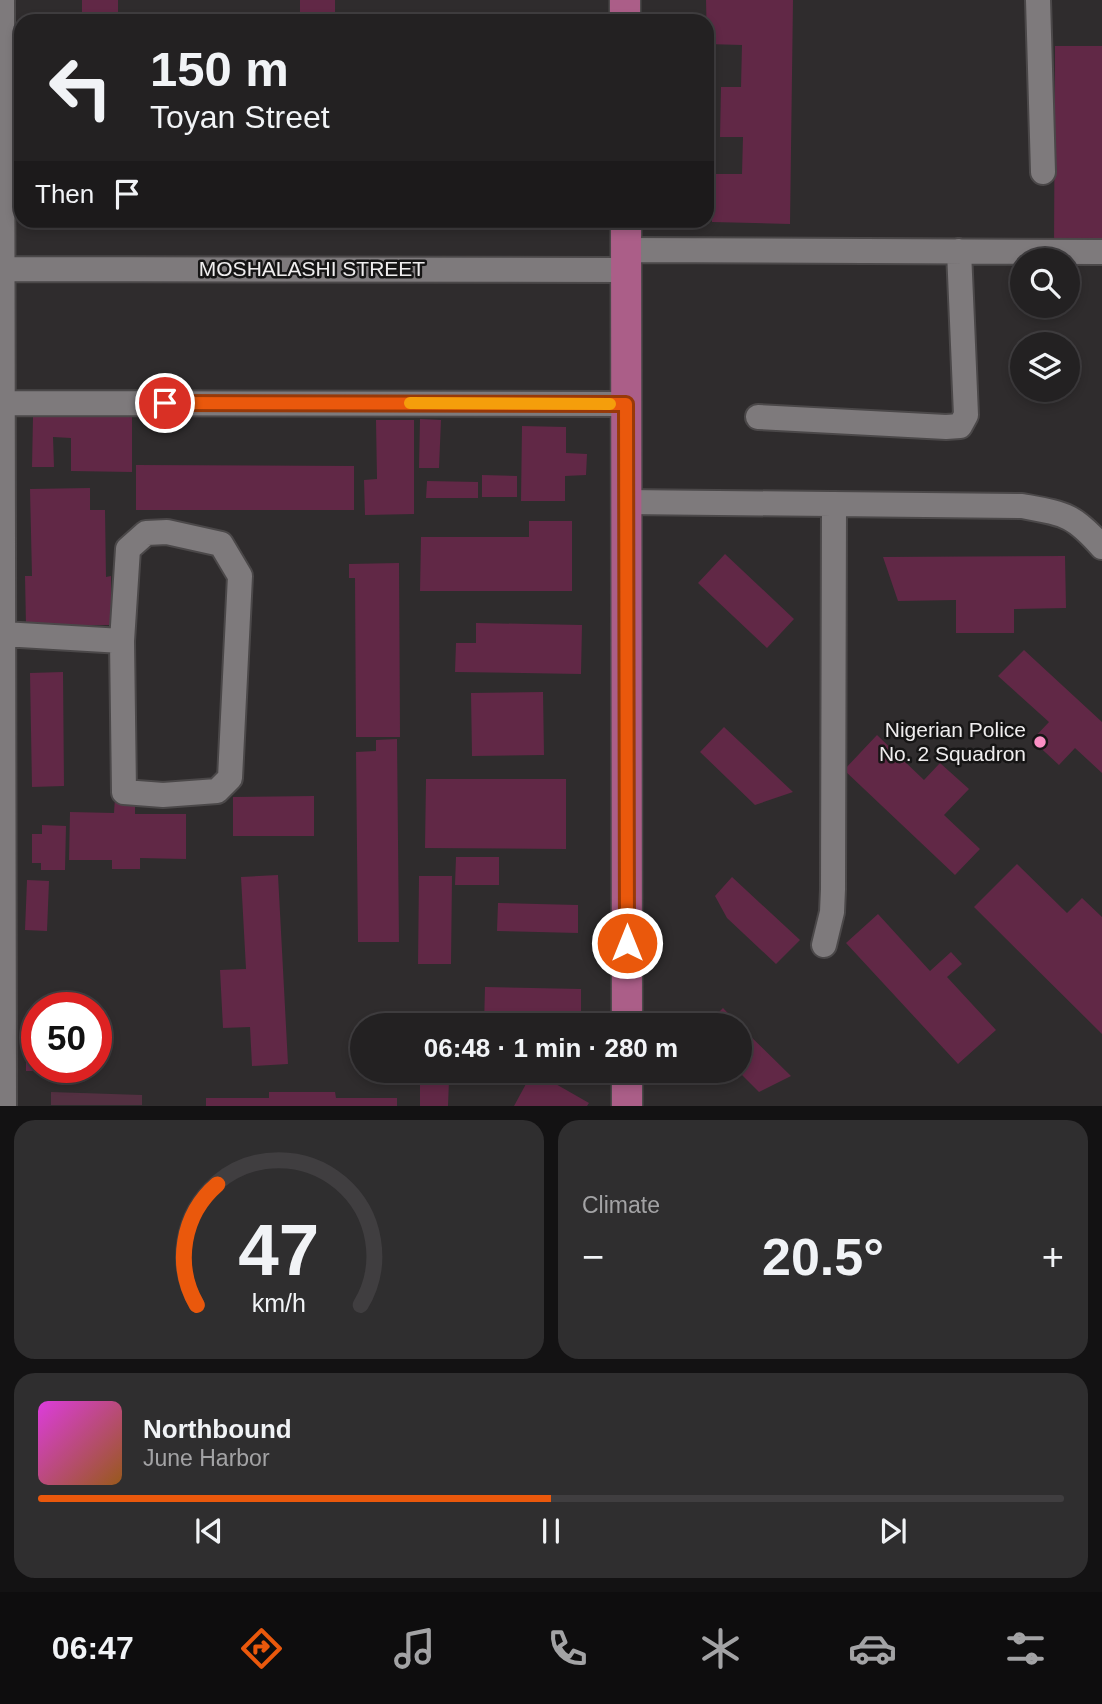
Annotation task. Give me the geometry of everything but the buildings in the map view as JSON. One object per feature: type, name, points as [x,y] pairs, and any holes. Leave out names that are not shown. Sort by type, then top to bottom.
[{"type":"main road","points":[[625,247],[627,1013]]},
{"type":"main road","points":[[627,1083],[627,1105]]},
{"type":"street","points":[[2,0],[8,126],[1,269],[4,1105]]},
{"type":"street","points":[[1038,0],[1043,172]]},
{"type":"street","name":"MOSHALASHI STREET","points":[[1,269],[625,247],[1102,252]]},
{"type":"street","points":[[758,417],[960,426],[966,415],[959,251]]},
{"type":"street","points":[[1,403],[626,404]]},
{"type":"street","points":[[626,502],[1022,506],[1060,513],[1082,525],[1102,547]]},
{"type":"street","points":[[824,945],[832,912],[833,889],[834,504]]},
{"type":"street","points":[[167,532],[221,544],[240,576],[230,778],[217,790],[163,795],[124,792],[122,640],[128,549],[146,533],[167,532]]},
{"type":"street","points":[[3,634],[122,640]]},
{"type":"shaded area","points":[[51,1092],[142,1095],[142,1105],[51,1105]]},
{"type":"slow traffic","points":[[410,403],[610,404]]},
{"type":"place","name":"Nigerian Police No. 2 Squadron","points":[[1040,742]]},
{"type":"route","points":[[165,403],[626,404],[627,943]]}]
